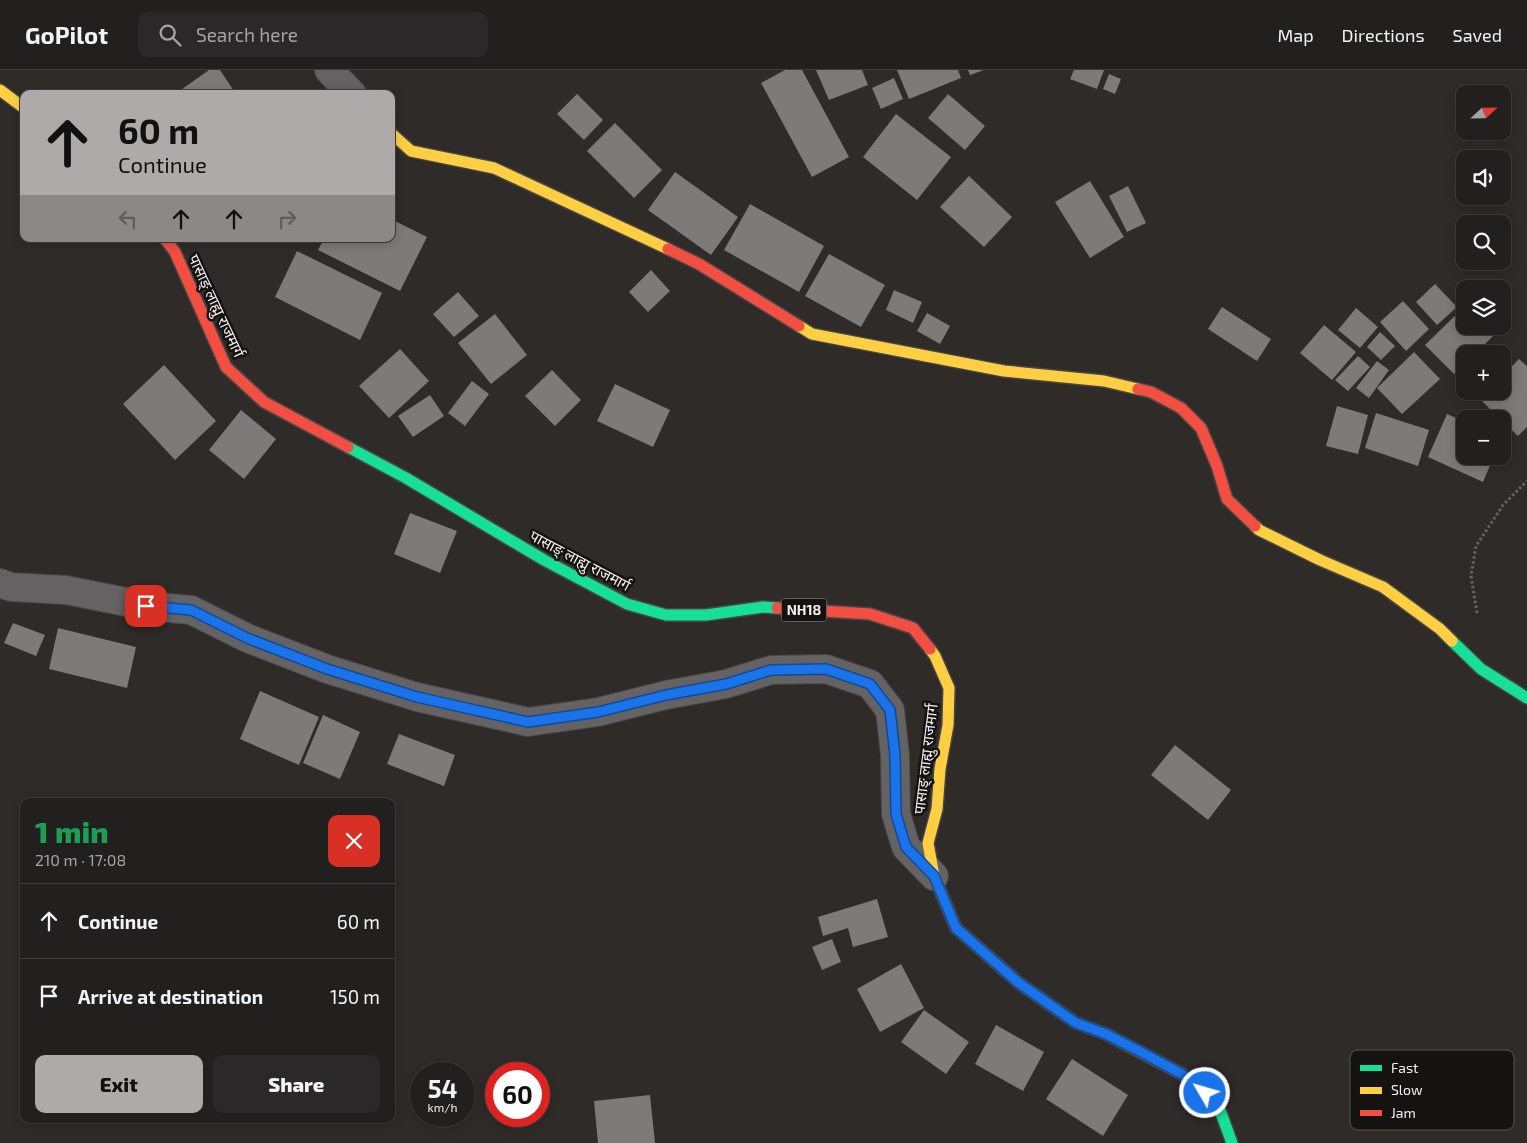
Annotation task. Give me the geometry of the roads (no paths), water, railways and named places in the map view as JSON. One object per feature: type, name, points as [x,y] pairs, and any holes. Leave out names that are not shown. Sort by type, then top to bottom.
[{"type":"main road","points":[[0,90],[20,105]]},
{"type":"main road","points":[[395,137],[411,151],[494,168],[569,202],[699,264],[812,334],[1004,371],[1104,381],[1151,392],[1181,408],[1201,428],[1217,466],[1226,499],[1259,530],[1320,560],[1382,587],[1440,629],[1481,669],[1527,698]]},
{"type":"main road","name":"पासाङ् लाह्मु राजमार्ग","points":[[167,242],[175,252],[226,366],[264,402],[406,478],[544,560],[626,604],[666,614],[706,615],[763,607],[870,614],[913,628],[935,656],[949,688],[948,725],[940,769],[937,809],[928,843],[934,876],[956,928],[1019,983],[1076,1023],[1106,1034],[1182,1074],[1217,1102],[1232,1143]]},
{"type":"street","points":[[329,70],[348,90]]},
{"type":"street","points":[[0,582],[11,587],[66,590],[146,606],[191,610],[247,638],[327,669],[417,697],[528,722],[598,712],[666,695],[726,684],[771,670],[826,669],[870,684],[890,710],[895,755],[896,814],[906,847],[934,876]]}]
